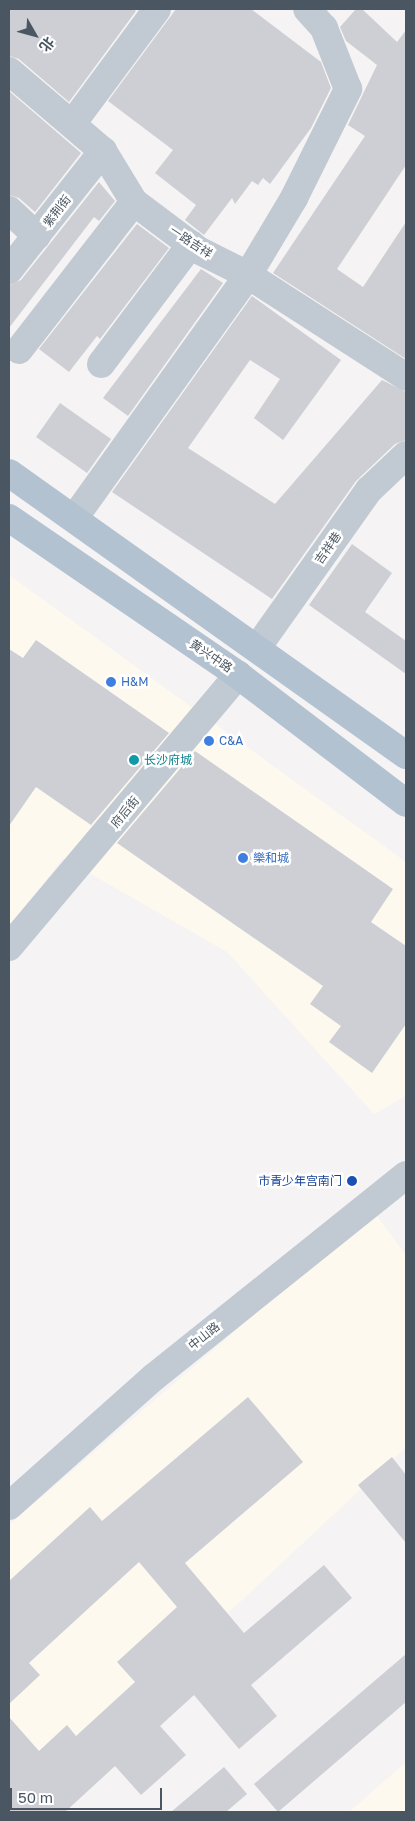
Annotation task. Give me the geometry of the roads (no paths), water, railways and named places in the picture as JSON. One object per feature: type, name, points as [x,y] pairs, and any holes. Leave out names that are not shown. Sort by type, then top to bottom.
[{"type":"main road","points":[[9,473],[75,517],[406,755]]},
{"type":"main road","name":"黄兴中路","points":[[9,518],[238,675],[406,803]]},
{"type":"street","points":[[72,124],[157,9]]},
{"type":"street","points":[[75,517],[248,275],[294,198],[348,89],[324,28],[307,9]]},
{"type":"street","name":"一路吉祥","points":[[9,71],[104,151],[134,202],[191,244],[248,275],[406,377]]},
{"type":"street","name":"紫荆街","points":[[9,270],[104,151]]},
{"type":"street","points":[[19,350],[134,202]]},
{"type":"street","points":[[9,210],[37,236]]},
{"type":"street","points":[[101,364],[191,244]]},
{"type":"street","name":"吉祥巷","points":[[257,648],[369,490],[406,455]]},
{"type":"street","name":"府后街","points":[[9,947],[238,675]]},
{"type":"street","name":"中山路","points":[[9,1489],[145,1367],[406,1158]]},
{"type":"street","name":"中山路","points":[[9,1506],[154,1377],[406,1175]]},
{"type":"place","name":"H&M","points":[[111,682]]},
{"type":"place","name":"C&A","points":[[209,741]]},
{"type":"place","name":"长沙府城","points":[[134,760]]},
{"type":"place","name":"樂和城","points":[[243,858]]},
{"type":"place","name":"市青少年宫南门","points":[[352,1181]]}]
